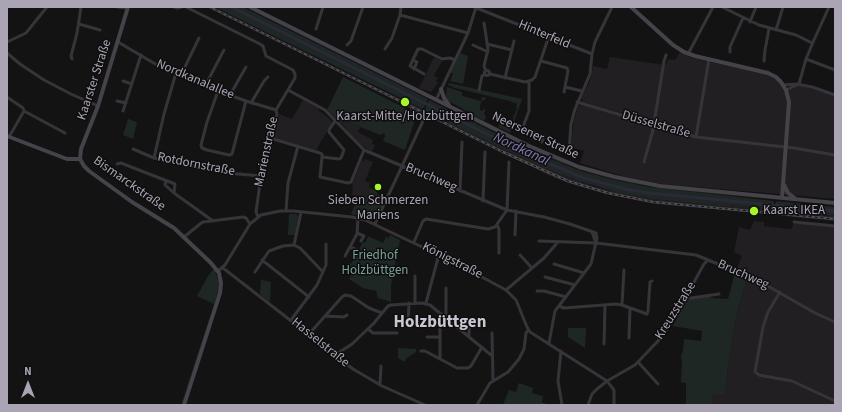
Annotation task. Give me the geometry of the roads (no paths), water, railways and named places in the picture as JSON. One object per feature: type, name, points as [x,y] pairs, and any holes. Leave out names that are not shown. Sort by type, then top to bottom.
[{"type":"main road","name":"Neersener Straße","points":[[250,7],[547,154],[598,173],[660,186],[835,203]]},
{"type":"main road","points":[[631,7],[673,45],[688,54],[768,73],[778,79],[783,85],[786,90],[789,105],[782,198]]},
{"type":"main road","name":"Kaarster Straße","points":[[80,159],[81,150],[98,106],[128,8]]},
{"type":"main road","points":[[441,89],[444,98],[450,107]]},
{"type":"main road","name":"Bismarckstraße","points":[[8,136],[66,159],[80,159],[89,172],[172,226],[218,271],[221,280],[220,290],[184,405]]},
{"type":"main road","points":[[783,183],[788,193],[798,200]]},
{"type":"street","points":[[7,41],[30,30],[47,7]]},
{"type":"street","points":[[72,59],[71,56],[79,24],[81,7]]},
{"type":"street","points":[[117,7],[128,8]]},
{"type":"street","points":[[174,7],[182,7]]},
{"type":"street","points":[[186,7],[260,44],[263,46],[266,56],[294,70],[295,76],[276,110]]},
{"type":"street","points":[[316,29],[324,7]]},
{"type":"street","points":[[347,44],[351,41],[364,7]]},
{"type":"street","points":[[385,49],[392,38],[400,15],[401,7]]},
{"type":"street","points":[[436,100],[468,33],[476,7]]},
{"type":"street","name":"Hinterfeld","points":[[476,7],[592,54]]},
{"type":"street","points":[[569,151],[571,124],[577,102],[590,74],[595,42],[612,7]]},
{"type":"street","points":[[688,54],[713,7]]},
{"type":"street","points":[[722,7],[750,22],[769,29],[796,35],[812,44]]},
{"type":"street","points":[[750,22],[756,7]]},
{"type":"street","points":[[776,30],[783,7]]},
{"type":"street","points":[[786,90],[799,84],[806,59],[829,7]]},
{"type":"street","points":[[400,15],[468,33]]},
{"type":"street","points":[[730,52],[730,47],[743,18]]},
{"type":"street","points":[[484,23],[488,52],[484,66],[487,76],[490,74],[529,82],[534,79],[549,36]]},
{"type":"street","points":[[79,24],[100,30]]},
{"type":"street","points":[[764,61],[769,29]]},
{"type":"street","points":[[181,75],[199,38]]},
{"type":"street","points":[[505,78],[514,41]]},
{"type":"street","name":"Nordkanalallee","points":[[118,42],[157,65],[205,86],[251,103],[276,110]]},
{"type":"street","points":[[487,44],[512,50]]},
{"type":"street","points":[[473,45],[488,52]]},
{"type":"street","points":[[424,74],[410,66],[418,50],[420,49],[442,59],[450,58],[455,60]]},
{"type":"street","points":[[205,86],[224,50]]},
{"type":"street","points":[[7,53],[44,80],[98,106]]},
{"type":"street","points":[[123,111],[141,55]]},
{"type":"street","points":[[644,162],[647,154],[666,55]]},
{"type":"street","points":[[696,137],[709,59]]},
{"type":"street","points":[[806,59],[835,70]]},
{"type":"street","points":[[541,60],[567,68],[568,72],[564,92]]},
{"type":"street","points":[[230,95],[246,67]]},
{"type":"street","points":[[479,90],[482,76],[485,72]]},
{"type":"street","points":[[154,158],[164,114],[176,73]]},
{"type":"street","points":[[251,103],[268,77]]},
{"type":"street","points":[[123,81],[132,84]]},
{"type":"street","points":[[529,82],[529,111],[523,127],[540,134]]},
{"type":"street","points":[[783,85],[795,83],[835,95]]},
{"type":"street","points":[[565,87],[582,91]]},
{"type":"street","name":"Bruchweg","points":[[288,90],[325,110],[364,150],[460,191],[507,210],[544,217],[592,232],[597,235],[596,243],[687,253],[699,256],[749,276],[780,292],[815,313],[835,322]]},
{"type":"street","points":[[218,91],[207,122],[201,145],[202,148],[216,153],[229,155],[232,153],[246,101]]},
{"type":"street","points":[[7,97],[23,108],[24,111],[65,133]]},
{"type":"street","points":[[117,101],[126,103]]},
{"type":"street","name":"Düsselstraße","points":[[577,102],[696,137],[835,154]]},
{"type":"street","name":"Marienstraße","points":[[258,217],[256,212],[261,176],[277,114],[276,110]]},
{"type":"street","points":[[8,136],[24,111]]},
{"type":"street","points":[[322,157],[339,159],[344,153],[344,148],[330,132],[335,121]]},
{"type":"street","points":[[375,224],[423,122]]},
{"type":"street","points":[[270,138],[321,153],[320,177],[348,183],[351,182],[364,150]]},
{"type":"street","points":[[460,191],[462,142]]},
{"type":"street","points":[[286,211],[288,183],[298,146]]},
{"type":"street","name":"Rotdornstraße","points":[[133,149],[154,158],[227,173],[261,176]]},
{"type":"street","points":[[483,200],[485,152]]},
{"type":"street","points":[[414,242],[423,221],[426,219],[490,229],[497,225],[507,210],[509,162]]},
{"type":"street","points":[[117,164],[121,163],[175,184],[174,193]]},
{"type":"street","points":[[166,181],[165,185],[174,193],[213,221]]},
{"type":"street","name":"Königstraße","points":[[218,271],[223,268],[250,224],[258,217],[266,214],[286,211],[358,218],[375,224],[439,254],[506,290],[516,300],[528,330]]},
{"type":"street","points":[[515,236],[516,211]]},
{"type":"street","points":[[294,245],[301,212]]},
{"type":"street","points":[[205,215],[206,222]]},
{"type":"street","points":[[184,237],[200,224],[206,222],[243,217],[246,218],[250,224]]},
{"type":"street","points":[[345,256],[357,233],[358,218]]},
{"type":"street","points":[[794,222],[835,226]]},
{"type":"street","points":[[497,225],[499,229],[498,252]]},
{"type":"street","points":[[357,233],[364,236],[361,240]]},
{"type":"street","points":[[539,241],[596,243],[591,264],[554,314],[549,343]]},
{"type":"street","points":[[506,290],[532,268],[558,242]]},
{"type":"street","points":[[291,320],[318,285],[326,262],[326,244]]},
{"type":"street","points":[[255,272],[270,250],[283,246],[294,245],[298,247],[323,272]]},
{"type":"street","points":[[350,247],[357,250]]},
{"type":"street","points":[[426,303],[439,254]]},
{"type":"street","points":[[520,255],[532,268]]},
{"type":"street","points":[[262,260],[309,297]]},
{"type":"street","name":"Kreuzstraße","points":[[588,405],[594,392],[606,382],[638,362],[656,344],[668,328],[704,264],[708,260]]},
{"type":"street","points":[[554,264],[584,272]]},
{"type":"street","name":"Hasselstraße","points":[[223,268],[353,369],[380,384],[425,405]]},
{"type":"street","points":[[622,305],[624,270]]},
{"type":"street","points":[[415,276],[415,303]]},
{"type":"street","points":[[545,277],[575,285]]},
{"type":"street","points":[[559,306],[564,308],[622,305],[645,314],[648,313],[650,282],[652,281]]},
{"type":"street","points":[[446,288],[446,317]]},
{"type":"street","points":[[537,291],[544,291],[566,298]]},
{"type":"street","points":[[780,292],[768,312],[763,327],[755,372],[759,375],[792,381],[835,401]]},
{"type":"street","points":[[686,298],[719,294]]},
{"type":"street","points":[[309,334],[342,297],[346,295],[351,296],[369,308],[382,313]]},
{"type":"street","points":[[408,325],[409,303]]},
{"type":"street","points":[[335,356],[352,344],[368,329],[389,305],[409,303],[426,303],[446,317],[491,354]]},
{"type":"street","points":[[604,344],[605,306]]},
{"type":"street","points":[[629,338],[630,308]]},
{"type":"street","points":[[440,313],[440,359]]},
{"type":"street","points":[[324,316],[344,317],[347,315]]},
{"type":"street","points":[[469,319],[469,336]]},
{"type":"street","points":[[426,324],[440,324]]},
{"type":"street","points":[[368,329],[373,333],[397,333]]},
{"type":"street","points":[[477,405],[489,384],[493,380],[508,372],[519,359],[523,351],[528,330],[606,382],[614,390],[614,405]]},
{"type":"street","points":[[492,333],[491,354],[493,380]]},
{"type":"street","points":[[427,337],[440,337]]},
{"type":"street","points":[[421,351],[425,351],[457,368],[468,368],[472,366],[482,347]]},
{"type":"street","points":[[561,351],[558,381],[562,405]]},
{"type":"street","points":[[638,362],[658,384]]},
{"type":"street","points":[[380,384],[381,366]]},
{"type":"waterway","name":"Nordkanal","points":[[232,7],[533,157],[584,178],[625,189],[648,193],[835,211]]},
{"type":"railway","points":[[210,7],[503,152],[568,181],[608,193],[653,202],[835,219]]},
{"type":"place","name":"Kaarst-Mitte/Holzbüttgen","points":[[405,102]]},
{"type":"place","name":"Sieben Schmerzen Mariens","points":[[378,187]]},
{"type":"place","name":"Kaarst IKEA","points":[[754,211]]},
{"type":"district","name":"Holzbüttgen","points":[[440,323]]},
{"type":"park label","name":"Friedhof Holzbüttgen","points":[[375,264]]}]
